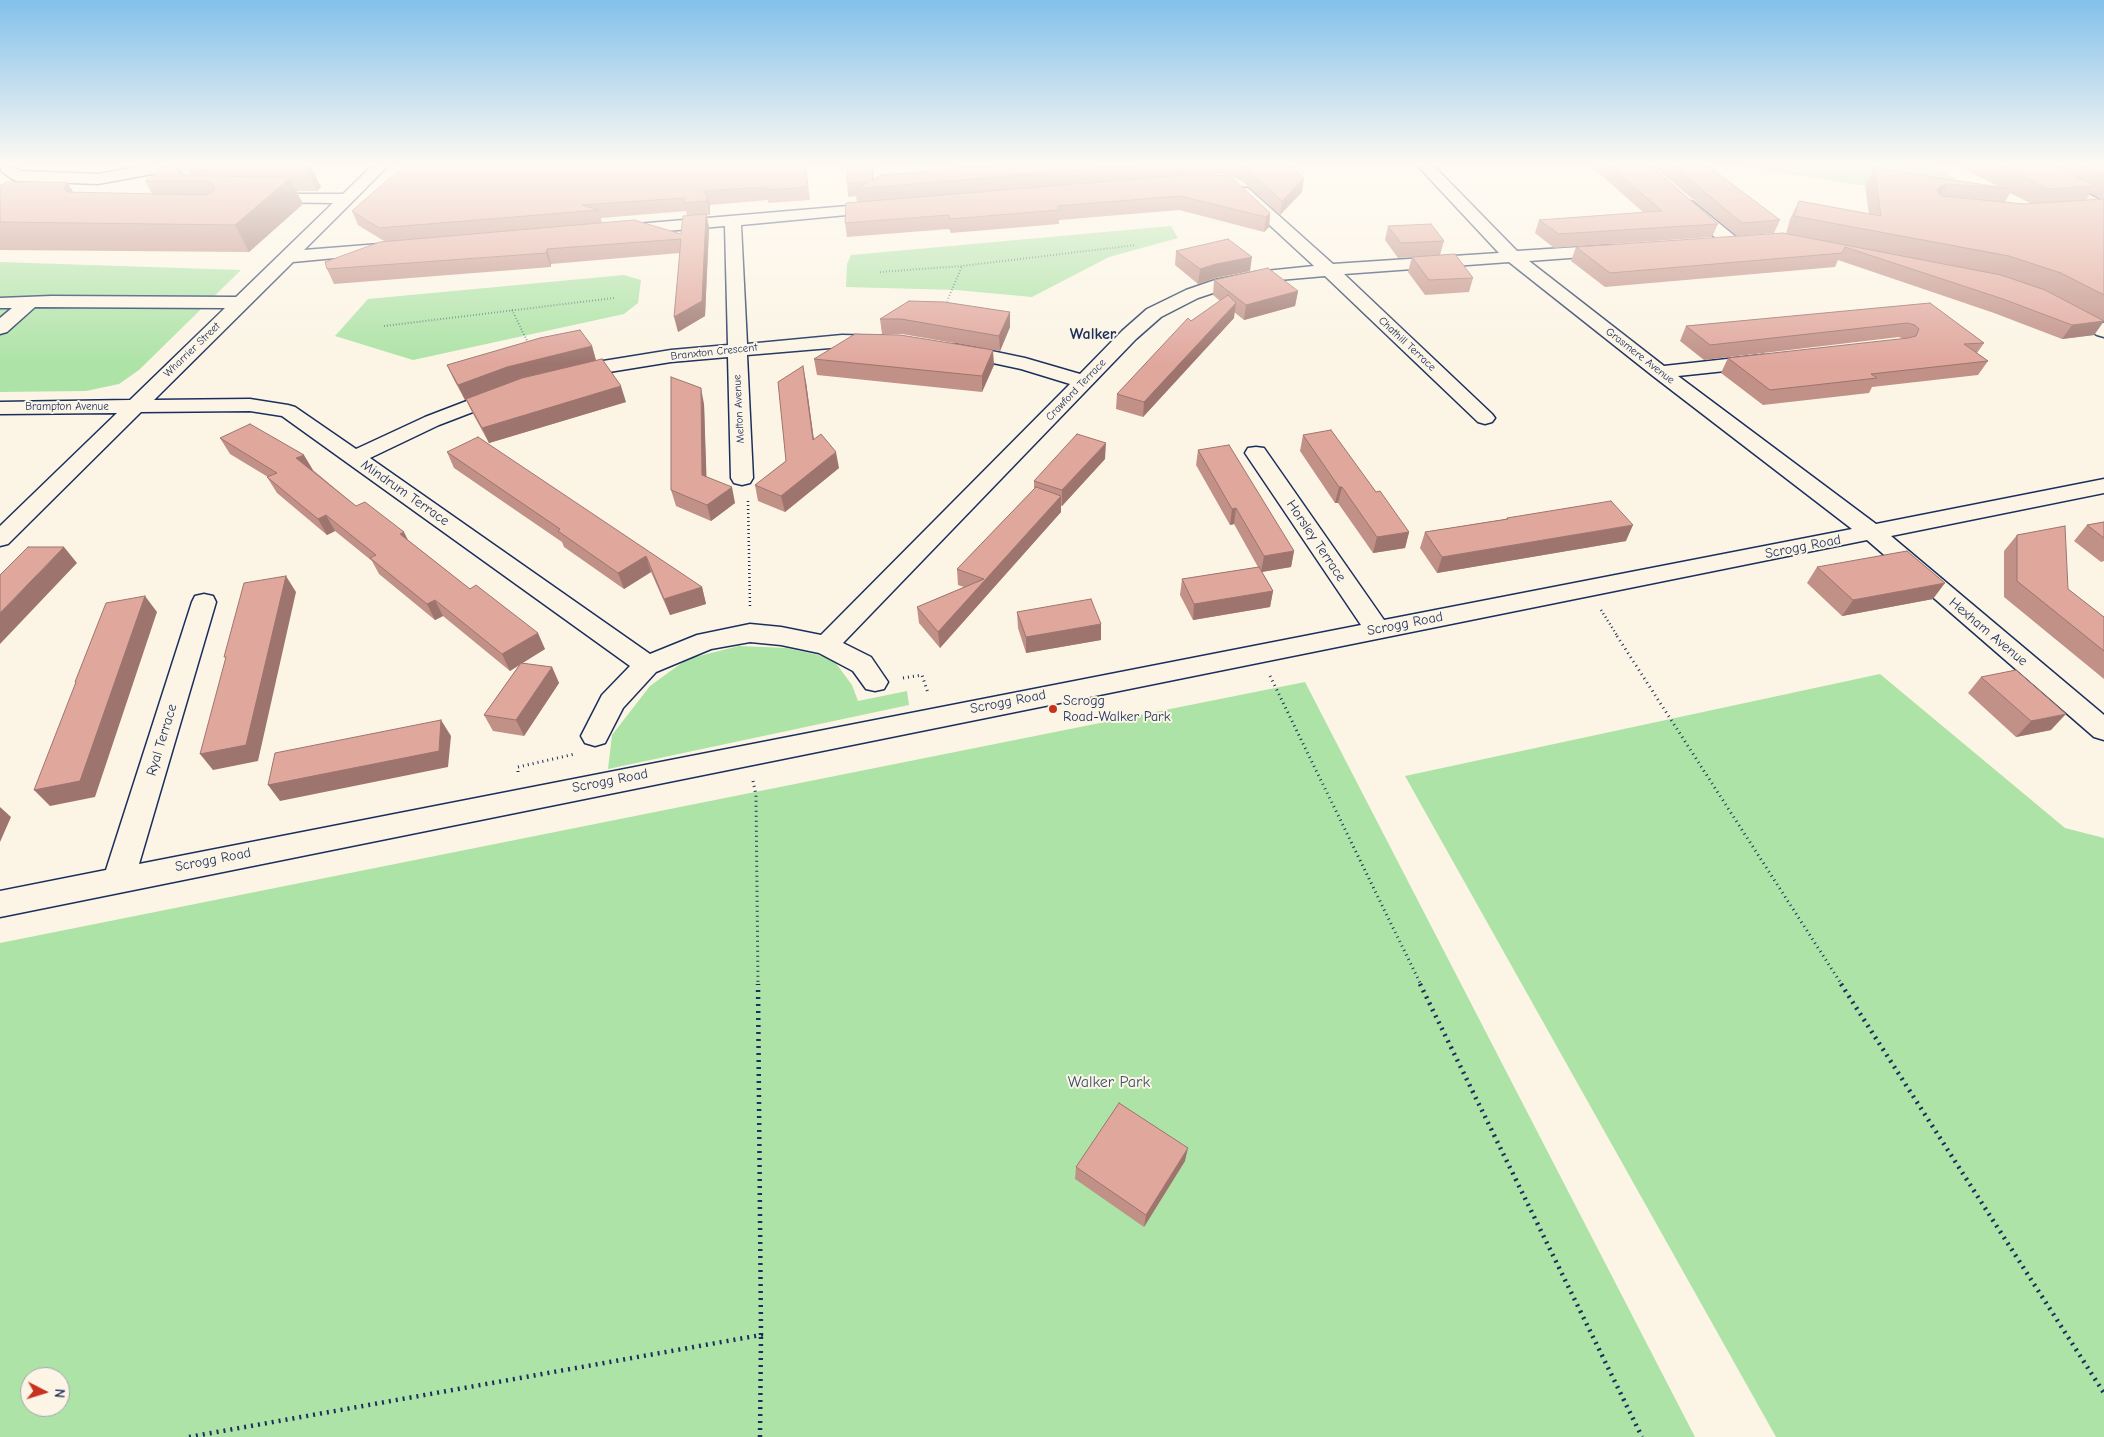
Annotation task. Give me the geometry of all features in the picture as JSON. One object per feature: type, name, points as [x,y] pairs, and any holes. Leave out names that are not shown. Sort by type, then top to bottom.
[{"type":"street","name":"Wharrier Street","points":[[0,539],[317,229]]},
{"type":"street","points":[[604,231],[627,229]]},
{"type":"street","name":"Melton Avenue","points":[[733,229],[742,478]]},
{"type":"street","name":"Chathill Terrace","points":[[1284,229],[1485,418]]},
{"type":"street","name":"Grasmere Avenue","points":[[1486,229],[1514,258],[1660,372],[1873,533]]},
{"type":"street","points":[[1716,229],[1730,241]]},
{"type":"street","points":[[1710,243],[1749,241]]},
{"type":"street","points":[[289,257],[407,247]]},
{"type":"street","name":"Crawford Terrace","points":[[826,645],[1129,335],[1154,313],[1192,294],[1221,284],[1256,277],[1329,270],[1622,250]]},
{"type":"street","points":[[0,328],[30,302]]},
{"type":"street","points":[[2051,302],[2104,331]]},
{"type":"street","points":[[0,303],[240,303]]},
{"type":"street","name":"Branxton Crescent","points":[[556,379],[603,367],[671,356],[842,341],[902,342]]},
{"type":"street","points":[[937,347],[1025,364],[1085,382]]},
{"type":"street","points":[[1660,372],[1784,358]]},
{"type":"street","points":[[355,457],[432,420],[520,388]]},
{"type":"street","name":"Mindrum Terrace","points":[[134,407],[250,406],[288,411],[647,664]]},
{"type":"street","name":"Brampton Avenue","points":[[0,408],[134,407]]},
{"type":"street","name":"Horsley Terrace","points":[[1256,453],[1377,629]]},
{"type":"street","name":"Scrogg Road","points":[[0,904],[119,878],[2104,486]]},
{"type":"street","name":"Hexham Avenue","points":[[1873,533],[2104,730]]},
{"type":"street","name":"Ryal Terrace","points":[[119,878],[204,602]]},
{"type":"street","points":[[596,736],[612,702],[647,664],[706,641],[750,633],[781,636],[826,645],[862,664],[875,682]]},
{"type":"path","points":[[880,272],[962,266],[1136,245]]},
{"type":"path","points":[[944,310],[962,266]]},
{"type":"path","points":[[384,326],[614,298]]},
{"type":"path","points":[[512,310],[530,346]]},
{"type":"path","points":[[742,478],[748,484],[750,633]]},
{"type":"path","points":[[1587,588],[2104,1394]]},
{"type":"path","points":[[1258,652],[1642,1437]]},
{"type":"path","points":[[875,682],[922,675],[934,717]]},
{"type":"path","points":[[517,800],[518,767],[593,750],[596,736]]},
{"type":"path","points":[[748,754],[756,795],[761,1335],[760,1437]]},
{"type":"path","points":[[190,1437],[761,1335]]},
{"type":"green space","points":[[1137,229],[1173,229],[1178,238],[1109,257],[1032,297],[956,290],[846,287],[847,264],[851,255]]},
{"type":"green space","points":[[0,262],[241,270],[139,370],[119,384],[86,391],[0,392]]},
{"type":"green space","points":[[624,275],[641,280],[638,303],[624,314],[413,360],[335,336],[368,299]]},
{"type":"green space","points":[[739,646],[787,648],[832,658],[852,685],[858,701],[907,691],[909,705],[608,769],[612,735],[650,686],[687,659]]},
{"type":"green space","points":[[1880,674],[2065,828],[2104,838],[2104,1437],[1776,1437],[1405,776]]},
{"type":"green space","name":"Walker Park","points":[[1305,682],[1695,1437],[0,1437],[0,943]]},
{"type":"building","points":[[529,229],[664,229],[681,234],[682,229],[705,229],[702,301],[674,317],[681,239],[547,249],[546,253],[327,269],[325,262],[380,242]]},
{"type":"building","points":[[1390,229],[1435,229],[1444,241],[1401,243]]},
{"type":"building","points":[[1552,229],[1638,229],[1559,234]]},
{"type":"building","points":[[1864,229],[2104,229],[2104,295],[2061,273],[2009,256]]},
{"type":"building","points":[[1783,233],[2001,275],[2045,290],[2104,321],[2072,325],[2003,299],[1845,247],[1842,253],[1610,273],[1576,247]]},
{"type":"building","points":[[1228,239],[1252,257],[1200,269],[1176,251]]},
{"type":"building","points":[[1455,254],[1473,278],[1429,280],[1412,257]]},
{"type":"building","points":[[1268,268],[1298,291],[1246,305],[1214,280]]},
{"type":"building","points":[[1228,295],[1236,303],[1144,402],[1117,394],[1188,318],[1191,321]]},
{"type":"building","points":[[909,301],[944,302],[1010,312],[999,336],[901,319],[880,319]]},
{"type":"building","points":[[1930,303],[1984,343],[1964,344],[1988,361],[1871,374],[1877,378],[1770,390],[1728,358],[1908,338],[1916,336],[1919,329],[1915,325],[1907,323],[1710,345],[1686,326]]},
{"type":"building","points":[[580,330],[592,346],[507,367],[458,385],[447,365],[540,338]]},
{"type":"building","points":[[855,334],[900,335],[993,350],[982,376],[814,359]]},
{"type":"building","points":[[602,359],[621,386],[482,428],[466,399],[522,378]]},
{"type":"building","points":[[803,366],[813,440],[821,434],[836,452],[781,496],[755,485],[786,461],[778,382]]},
{"type":"building","points":[[671,377],[701,388],[702,475],[732,487],[707,505],[671,490]]},
{"type":"building","points":[[250,424],[304,455],[296,458],[356,506],[365,502],[404,532],[400,534],[470,589],[476,585],[538,633],[502,654],[435,600],[427,604],[370,558],[376,555],[326,515],[318,519],[267,477],[277,473],[220,438]]},
{"type":"building","points":[[1331,430],[1376,492],[1380,491],[1409,532],[1377,537],[1303,435]]},
{"type":"building","points":[[1077,434],[1106,443],[1062,490],[1034,481]]},
{"type":"building","points":[[478,437],[702,587],[664,599],[646,556],[618,573],[558,531],[560,529],[447,452]]},
{"type":"building","points":[[1229,445],[1294,551],[1264,556],[1236,508],[1232,509],[1198,450]]},
{"type":"building","points":[[1036,487],[1061,496],[938,632],[917,607],[984,579],[957,569]]},
{"type":"building","points":[[1611,501],[1633,525],[1442,557],[1425,532],[1508,519]]},
{"type":"building","points":[[2104,522],[2104,538],[2087,525]]},
{"type":"building","points":[[2065,526],[2068,589],[2104,617],[2104,651],[2017,581],[2017,535]]},
{"type":"building","points":[[28,547],[64,547],[0,613],[0,575]]},
{"type":"building","points":[[1907,551],[1945,583],[1853,600],[1817,567]]},
{"type":"building","points":[[1259,567],[1273,591],[1194,604],[1182,579]]},
{"type":"building","points":[[286,576],[246,745],[200,754],[244,583]]},
{"type":"building","points":[[145,596],[80,781],[34,790],[106,603]]},
{"type":"building","points":[[1091,599],[1101,624],[1026,637],[1017,612]]},
{"type":"building","points":[[521,663],[552,667],[516,720],[484,715]]},
{"type":"building","points":[[2016,670],[2066,714],[2031,721],[1981,677]]},
{"type":"building","points":[[441,720],[439,751],[268,785],[275,753]]},
{"type":"building","points":[[1119,1103],[1188,1148],[1146,1215],[1076,1167]]},
{"type":"place","name":"Scrogg Road-Walker Park","points":[[1053,709]]},
{"type":"district","name":"Walker","points":[[1093,334]]}]
